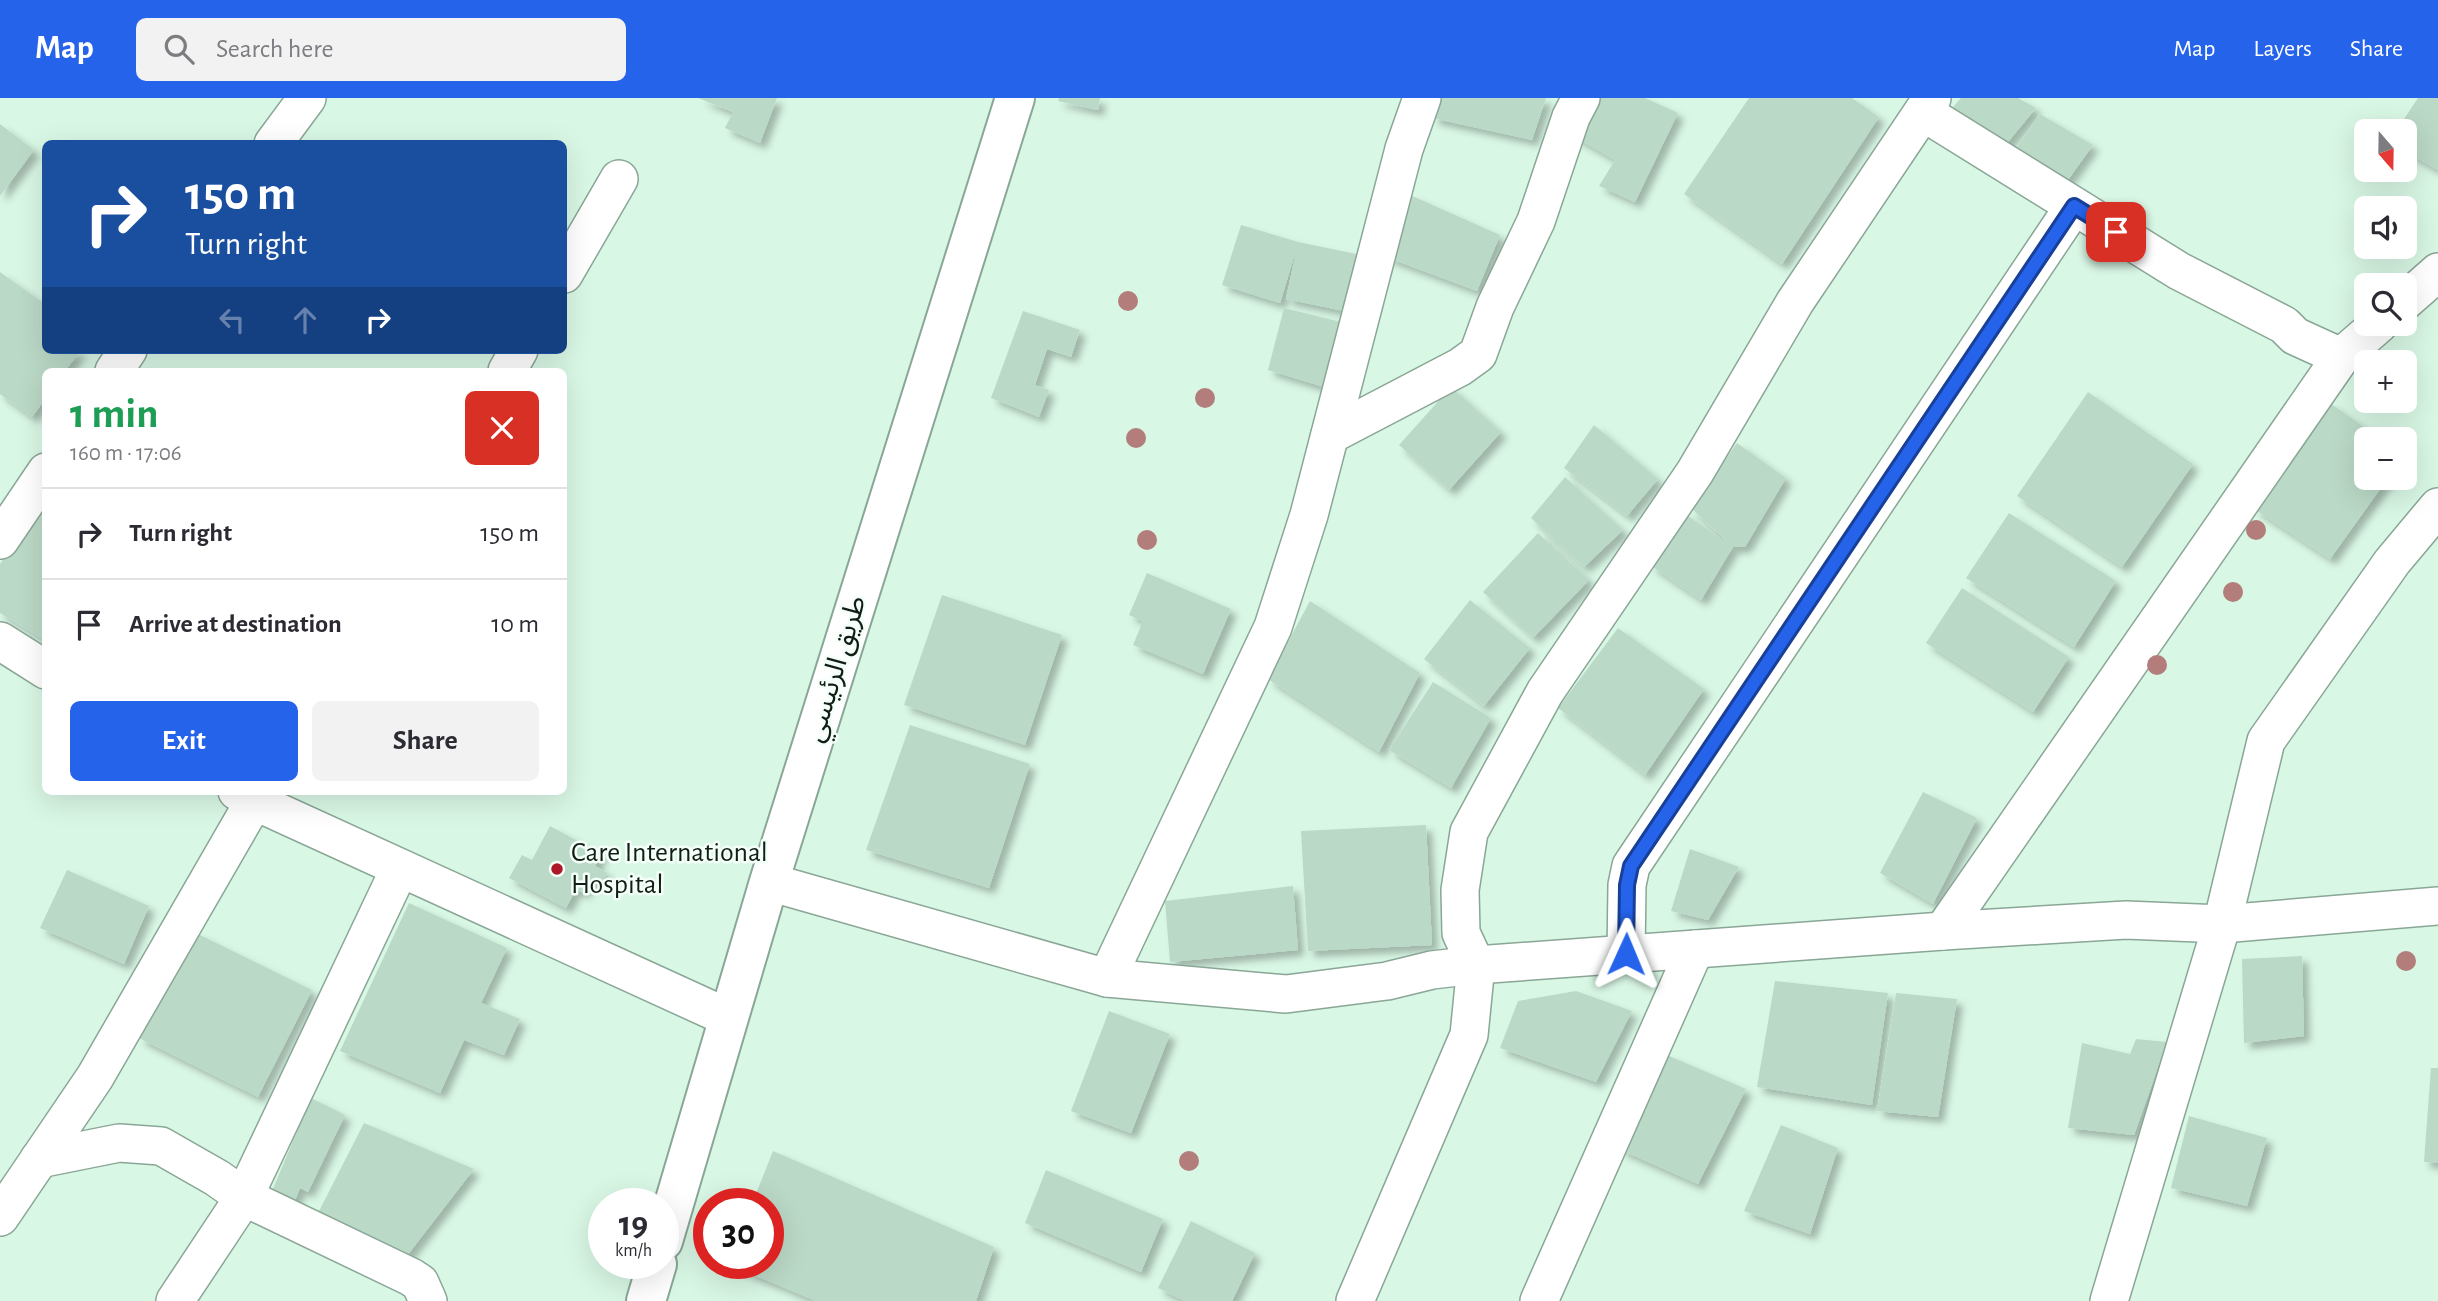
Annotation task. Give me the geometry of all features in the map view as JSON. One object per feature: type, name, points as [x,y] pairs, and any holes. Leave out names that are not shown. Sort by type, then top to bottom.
[{"type":"main road","name":"طريق الرئيسي","points":[[679,1188],[769,882],[1015,98]]},
{"type":"main road","points":[[646,1301],[653,1279]]},
{"type":"street","points":[[276,140],[307,98]]},
{"type":"street","points":[[1107,978],[1273,627],[1309,515],[1404,149],[1422,98]]},
{"type":"street","points":[[1330,435],[1460,367],[1478,354],[1495,307],[1536,221],[1571,117],[1581,98]]},
{"type":"street","points":[[1355,1301],[1469,1035],[1476,965],[1461,933],[1460,890],[1469,832],[1545,692],[1695,471],[1795,302],[1923,104],[2074,206],[2179,271],[2284,325],[2295,336],[2341,357]]},
{"type":"street","points":[[567,269],[619,179]]},
{"type":"street","points":[[1626,954],[1627,885],[1631,866],[2074,206]]},
{"type":"street","points":[[2417,291],[2438,272]]},
{"type":"street","points":[[1944,931],[2341,357],[2365,336]]},
{"type":"street","points":[[0,540],[42,478]]},
{"type":"street","points":[[2109,1301],[2222,924],[2266,741],[2392,562],[2438,507]]},
{"type":"street","points":[[0,641],[42,667]]},
{"type":"street","points":[[2,1208],[95,1077],[249,795]]},
{"type":"street","points":[[252,795],[400,868],[729,1018]]},
{"type":"street","points":[[175,1301],[244,1197],[400,868]]},
{"type":"street","points":[[769,882],[1107,978],[1286,993],[1387,981],[1432,970],[1476,965],[1944,931],[2126,920],[2222,924],[2438,906]]},
{"type":"street","points":[[1539,1301],[1695,949]]},
{"type":"street","points":[[39,1159],[119,1143],[161,1146],[244,1197],[411,1277],[420,1283],[428,1301]]},
{"type":"building","points":[[698,98],[777,98],[760,143],[725,128],[733,112]]},
{"type":"building","points":[[1059,98],[1100,98],[1098,110],[1058,101]]},
{"type":"building","points":[[1438,98],[1546,98],[1532,140],[1432,118]]},
{"type":"building","points":[[1593,98],[1645,98],[1678,113],[1635,202],[1599,186],[1615,160],[1573,136]]},
{"type":"building","points":[[1749,98],[1852,98],[1879,117],[1782,264],[1684,194]]},
{"type":"building","points":[[1961,98],[2018,98],[2036,108],[1999,153],[1945,116]]},
{"type":"building","points":[[2418,98],[2438,98],[2438,170],[2417,158],[2417,119],[2404,119]]},
{"type":"building","points":[[2040,114],[2093,145],[2065,184],[2014,151]]},
{"type":"building","points":[[0,124],[34,150],[0,196]]},
{"type":"building","points":[[1410,195],[1500,235],[1477,291],[1386,257]]},
{"type":"building","points":[[1241,225],[1298,242],[1361,255],[1349,312],[1286,299],[1297,247],[1280,303],[1222,285]]},
{"type":"building","points":[[0,272],[42,302],[42,354],[78,354],[67,368],[42,368],[42,403],[32,417],[0,394]]},
{"type":"building","points":[[1284,308],[1345,323],[1327,388],[1268,370]]},
{"type":"building","points":[[1023,311],[1080,330],[1071,357],[1047,349],[1035,385],[1049,390],[1039,417],[991,398]]},
{"type":"building","points":[[1451,387],[1501,432],[1449,490],[1399,445]]},
{"type":"building","points":[[2088,392],[2193,464],[2122,567],[2017,496]]},
{"type":"building","points":[[2330,403],[2364,427],[2354,427],[2354,490],[2379,490],[2330,559],[2254,509]]},
{"type":"building","points":[[1594,425],[1658,479],[1627,516],[1564,468]]},
{"type":"building","points":[[1737,443],[1786,478],[1745,547],[1733,547],[1691,508]]},
{"type":"building","points":[[1565,477],[1623,530],[1584,567],[1531,518]]},
{"type":"building","points":[[42,500],[42,639],[0,613],[0,564]]},
{"type":"building","points":[[1684,513],[1733,547],[1701,600],[1650,565]]},
{"type":"building","points":[[2009,513],[2116,581],[2074,647],[1966,578]]},
{"type":"building","points":[[1538,533],[1589,580],[1533,638],[1483,592]]},
{"type":"building","points":[[1147,573],[1231,609],[1203,674],[1133,645],[1143,621],[1129,615]]},
{"type":"building","points":[[1962,588],[2069,657],[2033,712],[1926,643]]},
{"type":"building","points":[[942,595],[1062,635],[1025,745],[904,705]]},
{"type":"building","points":[[1470,600],[1530,648],[1484,706],[1424,659]]},
{"type":"building","points":[[1310,601],[1420,673],[1379,752],[1268,679]]},
{"type":"building","points":[[1618,628],[1704,689],[1645,775],[1558,708]]},
{"type":"building","points":[[1433,682],[1491,718],[1451,788],[1389,750]]},
{"type":"building","points":[[910,725],[1030,764],[989,888],[866,850]]},
{"type":"building","points":[[1923,792],[1977,818],[1933,904],[1880,873]]},
{"type":"building","points":[[1426,825],[1432,945],[1308,951],[1301,831]]},
{"type":"building","name":"Care International Hospital","points":[[550,826],[602,854],[595,866],[607,873],[600,885],[592,880],[583,893],[576,889],[566,908],[509,878],[522,855],[532,860]]},
{"type":"building","points":[[1690,849],[1739,867],[1708,920],[1671,911]]},
{"type":"building","points":[[67,870],[149,906],[124,964],[40,928]]},
{"type":"building","points":[[1293,886],[1298,950],[1170,962],[1165,901]]},
{"type":"building","points":[[409,903],[507,948],[481,1003],[520,1019],[504,1055],[464,1040],[440,1093],[340,1051]]},
{"type":"building","points":[[196,933],[312,990],[258,1097],[139,1038]]},
{"type":"building","points":[[2302,956],[2304,1036],[2244,1043],[2242,959]]},
{"type":"building","points":[[1775,981],[1888,993],[1872,1105],[1757,1087]]},
{"type":"building","points":[[1576,991],[1632,1011],[1596,1082],[1500,1048],[1518,1001]]},
{"type":"building","points":[[1896,993],[1957,999],[1938,1117],[1877,1111]]},
{"type":"building","points":[[1109,1011],[1170,1034],[1131,1133],[1071,1111]]},
{"type":"building","points":[[2136,1039],[2167,1042],[2134,1135],[2068,1128],[2082,1043],[2130,1054]]},
{"type":"building","points":[[1667,1055],[1746,1089],[1698,1184],[1619,1149]]},
{"type":"building","points":[[2431,1068],[2438,1068],[2438,1163],[2424,1162]]},
{"type":"building","points":[[311,1098],[345,1115],[308,1192],[300,1188],[294,1203],[272,1191]]},
{"type":"building","points":[[2189,1116],[2267,1138],[2247,1206],[2171,1188]]},
{"type":"building","points":[[364,1123],[474,1169],[406,1257],[318,1213]]},
{"type":"building","points":[[1781,1125],[1838,1148],[1810,1234],[1744,1211]]},
{"type":"building","points":[[773,1151],[994,1247],[976,1301],[816,1301],[764,1279],[784,1279],[784,1188],[758,1188]]},
{"type":"building","points":[[1046,1170],[1163,1219],[1141,1272],[1025,1223]]},
{"type":"building","points":[[1191,1221],[1255,1253],[1232,1301],[1185,1301],[1158,1288]]},
{"type":"place","name":"Care International Hospital","points":[[557,869]]},
{"type":"route","points":[[1626,954],[1627,885],[1631,866],[2074,206],[2116,232]]}]
